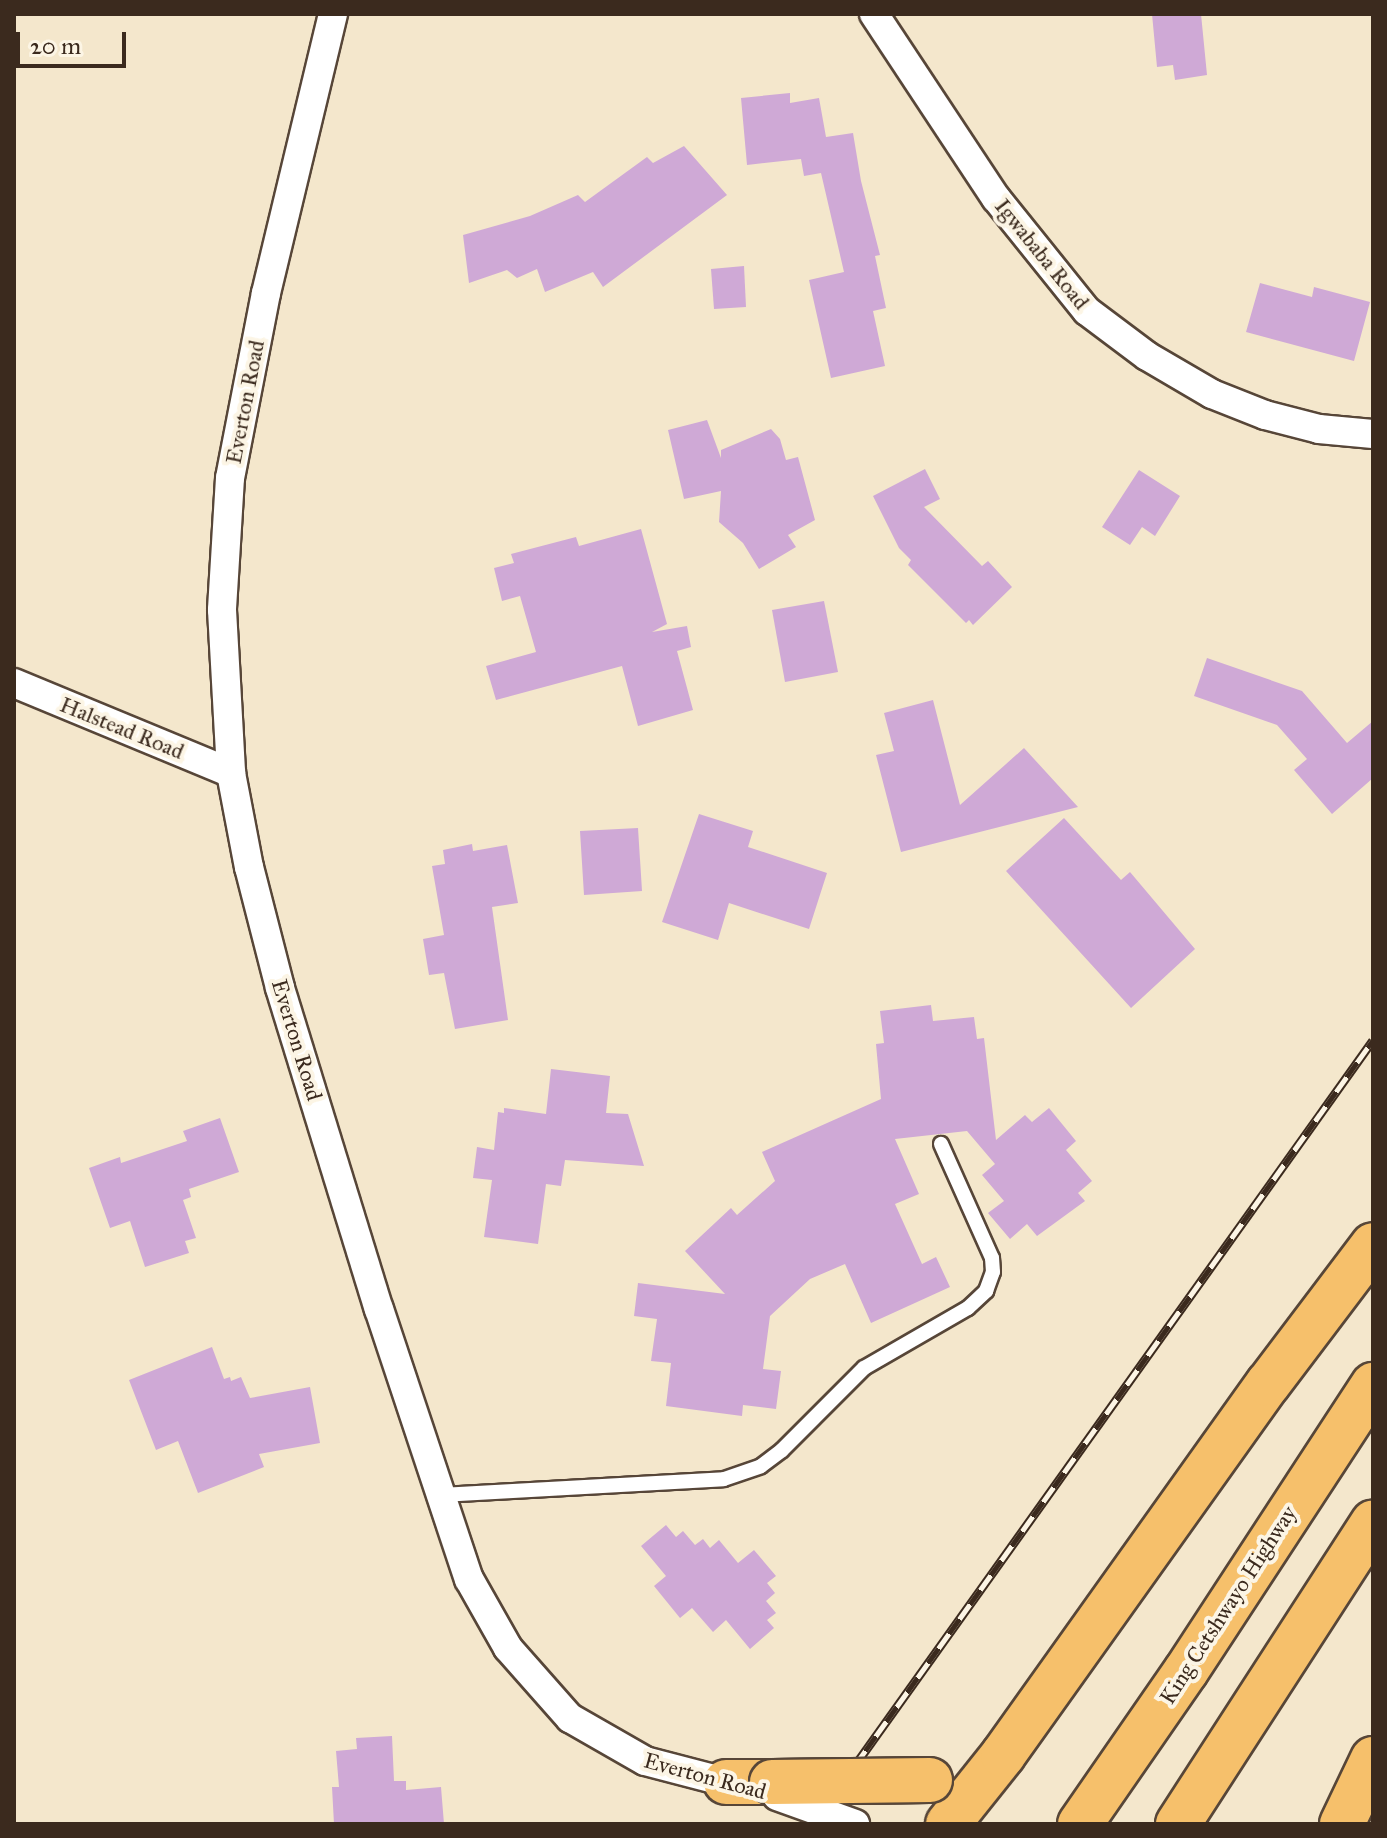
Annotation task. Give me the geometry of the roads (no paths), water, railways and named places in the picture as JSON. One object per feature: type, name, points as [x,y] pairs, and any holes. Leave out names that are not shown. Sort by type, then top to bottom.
[{"type":"highway","points":[[948,1824],[1003,1755],[1268,1384],[1373,1245]]},
{"type":"highway","name":"King Cetshwayo Highway","points":[[1080,1824],[1186,1671],[1373,1385]]},
{"type":"highway","points":[[1178,1824],[1373,1522]]},
{"type":"highway","points":[[726,1782],[775,1789],[930,1780],[959,1774],[1003,1755]]},
{"type":"highway","points":[[1342,1824],[1373,1759]]},
{"type":"street","name":"Everton Road","points":[[333,14],[263,308],[230,478],[222,610],[231,773],[249,867],[280,988],[469,1579],[508,1648],[553,1701],[590,1733],[638,1758],[726,1782]]},
{"type":"street","name":"Igwababa Road","points":[[874,14],[996,198],[1087,311],[1147,356],[1212,394],[1265,415],[1319,429],[1373,434]]},
{"type":"street","name":"Halstead Road","points":[[14,683],[231,773]]},
{"type":"street","name":"Everton Road","points":[[775,1789],[855,1824]]},
{"type":"lane","points":[[441,1495],[724,1479],[754,1470],[782,1450],[879,1357],[978,1299],[991,1280],[992,1258],[941,1144]]},
{"type":"railway","points":[[813,1824],[1373,1040]]}]
